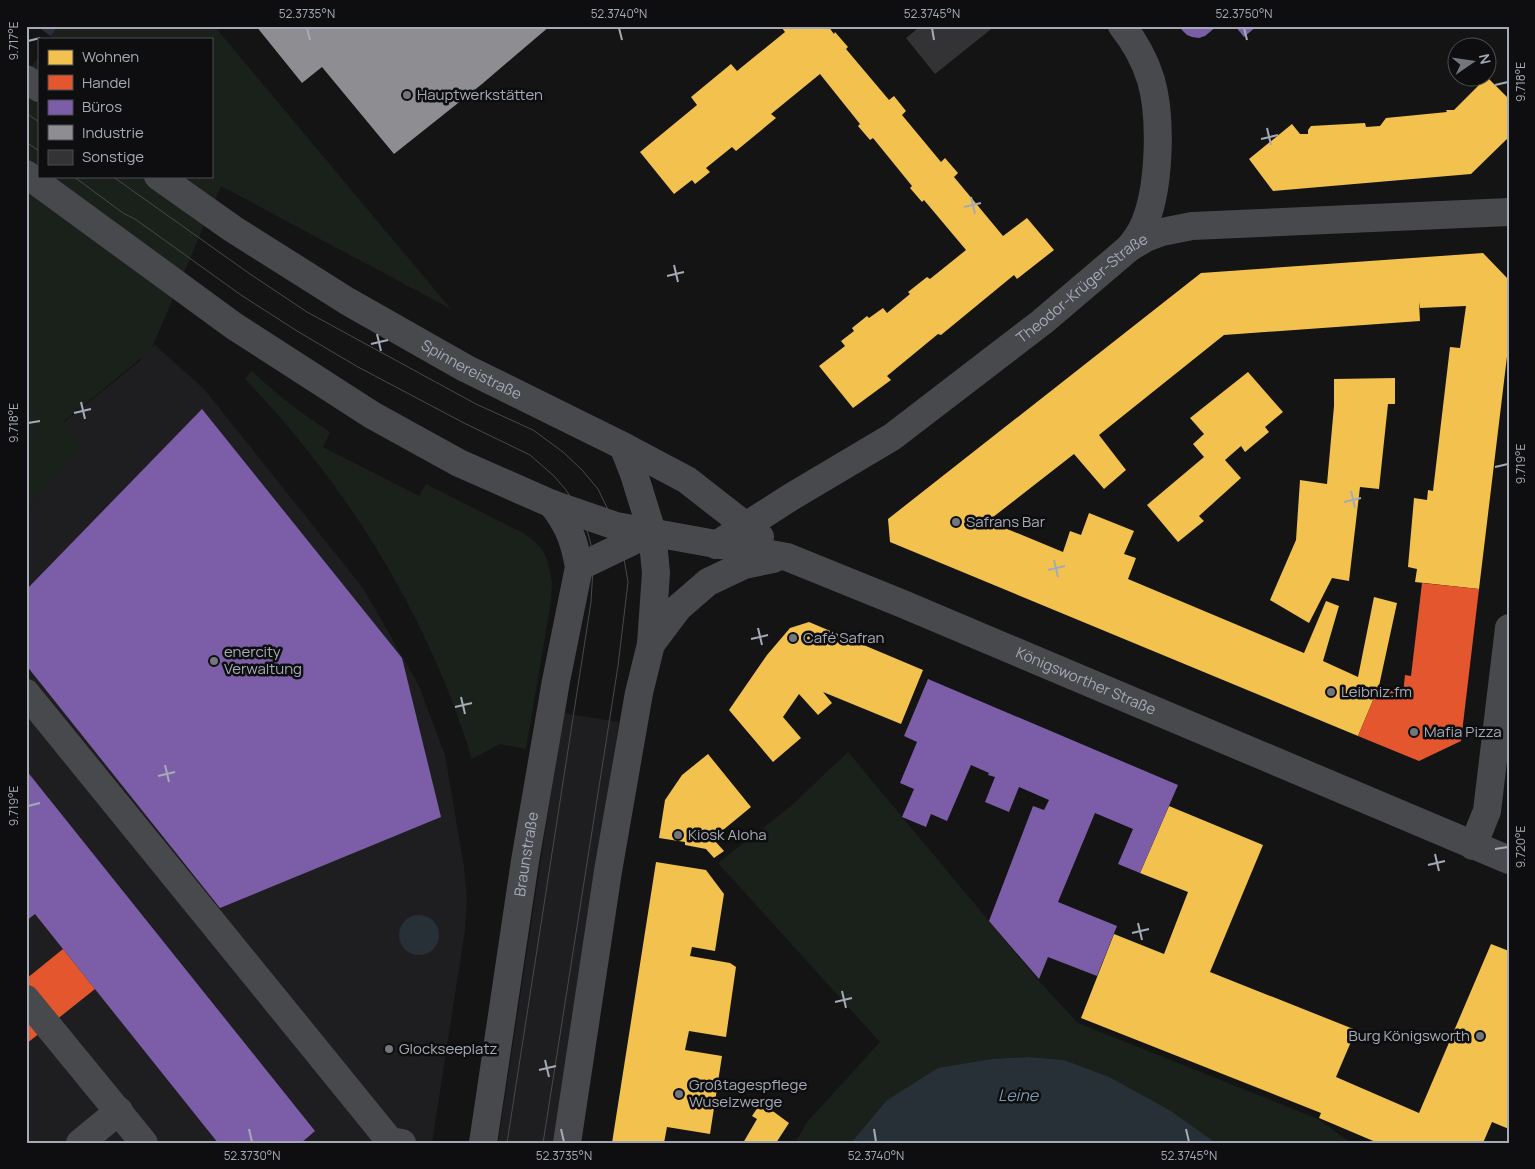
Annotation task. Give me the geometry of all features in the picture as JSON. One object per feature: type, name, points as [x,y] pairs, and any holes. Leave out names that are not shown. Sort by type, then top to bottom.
[{"type":"street","points":[[1122,26],[1131,37],[1149,73],[1157,126],[1155,186],[1149,213],[1142,230],[1129,248]]},
{"type":"street","points":[[26,79],[38,87]]},
{"type":"street","points":[[26,174],[234,326],[372,415],[458,463],[552,504],[616,526],[652,532]]},
{"type":"street","name":"Spinnereistraße","points":[[161,178],[233,229],[348,301],[465,368],[623,446],[687,480],[787,557]]},
{"type":"street","name":"Theodor-Krüger-Straße","points":[[716,545],[791,497],[864,455],[906,427],[1042,322],[1129,248],[1146,238],[1162,232],[1192,226],[1509,212]]},
{"type":"street","points":[[567,1143],[608,871],[638,694],[652,644],[656,574],[652,532],[623,446]]},
{"type":"street","name":"Braunstraße","points":[[483,1143],[544,747],[579,567],[576,549],[566,522],[552,504]]},
{"type":"street","points":[[579,567],[652,532]]},
{"type":"street","name":"Königsworther Straße","points":[[652,532],[787,557],[903,604],[1509,860]]},
{"type":"street","points":[[652,644],[678,608],[708,582],[744,565],[787,557]]},
{"type":"street","points":[[1473,846],[1487,812],[1509,628]]},
{"type":"street","points":[[26,693],[393,1142]]},
{"type":"street","points":[[26,998],[144,1143]]},
{"type":"street","points":[[80,1143],[119,1111]]},
{"type":"shaded area","points":[[58,26],[214,26],[451,309],[221,186],[151,350],[63,422],[84,447],[26,509],[26,70],[38,53],[38,178],[212,178],[212,38],[50,38]]},
{"type":"shaded area","points":[[155,345],[204,389],[363,588],[419,686],[445,755],[464,867],[467,899],[465,930],[432,1143],[26,1143],[26,509],[84,447],[63,423],[142,359],[140,357]]},
{"type":"shaded area","points":[[252,371],[309,418],[330,432],[323,447],[419,496],[426,484],[525,534],[541,548],[547,559],[552,582],[551,601],[526,749],[500,744],[472,759],[454,706],[433,655],[408,604],[381,556],[350,508],[317,463],[245,379]]},
{"type":"shaded area","points":[[563,713],[619,722],[554,1143],[498,1143]]},
{"type":"shaded area","points":[[848,752],[1038,980],[1078,1023],[1318,1119],[1351,1143],[1216,1143],[1171,1111],[1064,1060],[1029,1057],[992,1059],[886,1101],[851,1143],[795,1143],[807,1122],[880,1042],[718,863],[791,806]]},
{"type":"water","points":[[26,26],[58,26],[50,38],[38,38]]},
{"type":"water","points":[[419,915],[433,921],[439,935],[433,949],[419,955],[405,949],[399,935],[405,921]]},
{"type":"water","name":"Leine","points":[[1029,1057],[1064,1060],[1109,1077],[1171,1111],[1216,1143],[851,1143],[886,1101],[938,1068],[992,1059]]},
{"type":"pier","points":[[26,26],[37,26],[53,38],[38,38],[38,58],[26,72]]},
{"type":"building: Wohnen","points":[[783,26],[828,26],[848,47],[846,49],[889,100],[894,96],[906,111],[902,115],[941,162],[945,158],[958,173],[954,177],[1003,236],[1027,218],[1054,250],[1017,279],[1014,275],[941,335],[938,334],[887,376],[891,380],[853,408],[819,366],[845,346],[841,341],[854,331],[852,328],[867,316],[869,318],[883,308],[887,313],[910,294],[908,292],[927,277],[930,279],[966,250],[924,200],[922,202],[910,188],[912,186],[873,138],[870,140],[858,126],[860,124],[820,74],[771,114],[776,118],[736,151],[732,147],[706,168],[710,172],[695,184],[692,180],[674,194],[640,152],[697,105],[691,97],[731,64],[737,71],[785,32],[782,28]]},
{"type":"building: Wohnen","points":[[1476,88],[1498,88],[1509,99],[1509,137],[1471,174],[1273,191],[1249,159],[1292,124],[1300,134],[1308,134],[1311,126],[1365,123],[1366,127],[1380,126],[1386,118],[1454,110]]},
{"type":"building: Wohnen","points":[[1483,253],[1509,280],[1509,340],[1479,589],[1415,582],[1417,569],[1408,567],[1414,498],[1427,500],[1428,490],[1433,491],[1450,347],[1460,348],[1466,306],[1420,308],[1419,302],[1420,321],[1224,335],[1099,435],[1126,470],[1104,489],[1074,454],[988,521],[1063,552],[1070,531],[1081,535],[1089,513],[1134,531],[1124,554],[1136,558],[1128,579],[1304,653],[1326,601],[1339,606],[1323,661],[1358,677],[1374,597],[1397,603],[1379,686],[1358,736],[890,542],[888,519],[1201,273]]},
{"type":"building: Wohnen","points":[[1248,372],[1283,412],[1265,427],[1269,432],[1245,452],[1241,446],[1225,460],[1241,478],[1199,516],[1204,521],[1178,542],[1147,505],[1204,457],[1193,444],[1204,434],[1190,418]]},
{"type":"building: Wohnen","points":[[1395,378],[1395,404],[1388,404],[1379,489],[1360,487],[1349,581],[1332,578],[1309,623],[1270,600],[1296,540],[1300,480],[1327,484],[1334,406],[1334,379]]},
{"type":"building: Wohnen","points":[[809,622],[923,670],[901,724],[823,692],[832,703],[818,715],[799,694],[783,717],[801,738],[773,762],[729,710],[767,655],[790,628]]},
{"type":"building: Wohnen","points":[[708,754],[751,807],[717,835],[715,841],[724,851],[714,858],[706,849],[685,845],[685,842],[659,838],[665,800],[682,775]]},
{"type":"building: Wohnen","points":[[1169,806],[1263,845],[1210,972],[1356,1030],[1336,1077],[1419,1113],[1491,944],[1509,951],[1509,1129],[1492,1122],[1483,1143],[1378,1143],[1319,1118],[1321,1113],[1081,1018],[1114,934],[1164,954],[1188,892],[1140,873]]},
{"type":"building: Wohnen","points":[[656,862],[706,870],[724,894],[715,951],[692,947],[690,956],[730,963],[736,967],[726,1037],[689,1031],[685,1050],[722,1056],[710,1134],[667,1127],[664,1143],[612,1143]]},
{"type":"building: Wohnen","points":[[760,1104],[789,1123],[776,1143],[743,1143],[757,1119],[752,1116]]},
{"type":"building: Handel","points":[[1422,583],[1479,589],[1461,741],[1419,761],[1358,736],[1379,686],[1403,695],[1405,675],[1411,676]]},
{"type":"building: Handel","points":[[216,748],[231,781],[215,789],[212,782],[201,788],[199,782],[191,786],[181,765]]},
{"type":"building: Handel","points":[[354,768],[372,811],[299,842],[293,827],[284,830],[279,819],[289,814],[282,798]]},
{"type":"building: Handel","points":[[234,810],[240,825],[249,821],[252,829],[214,845],[205,822]]},
{"type":"building: Handel","points":[[260,834],[269,855],[235,871],[230,858],[244,851],[240,844]]},
{"type":"building: Handel","points":[[111,899],[188,994],[148,1027],[71,932],[79,925],[104,956],[126,938],[100,907]]},
{"type":"building: Handel","points":[[63,949],[95,989],[26,1044],[26,979]]},
{"type":"building: Handel","points":[[225,1044],[291,1130],[276,1143],[237,1143],[185,1075]]},
{"type":"building: Büros","points":[[1178,26],[1217,26],[1205,36],[1199,38],[1187,35]]},
{"type":"building: Büros","points":[[1235,26],[1257,26],[1244,37]]},
{"type":"building: Büros","name":"enercity Verwaltung","points":[[202,409],[402,658],[441,817],[220,908],[26,665],[26,590]]},
{"type":"building: Büros","points":[[928,679],[1178,785],[1140,873],[1118,864],[1133,829],[1095,813],[1058,902],[1117,926],[1097,976],[1048,957],[1039,979],[989,921],[1033,806],[1044,810],[1049,800],[1019,787],[1009,812],[985,802],[995,777],[971,765],[947,821],[931,814],[926,827],[902,817],[914,789],[900,783],[917,742],[904,736]]},
{"type":"building: Büros","points":[[26,770],[315,1131],[301,1143],[218,1143],[35,914],[26,921]]},
{"type":"building: Industrie","name":"Hauptwerkstätten","points":[[256,26],[550,26],[482,84],[394,154],[322,67],[302,83]]},
{"type":"building: Sonstige","points":[[921,26],[995,26],[935,74],[906,38]]},
{"type":"tram line","points":[[26,113],[38,121]]},
{"type":"tram line","points":[[26,142],[38,150]]},
{"type":"tram line","points":[[76,178],[241,295],[297,331],[358,367],[464,423],[530,455],[554,476],[566,490],[582,515],[592,549],[591,602],[507,1143]]},
{"type":"tram line","points":[[115,178],[307,312],[476,404],[533,430],[563,452],[582,470],[598,489],[616,526],[628,582],[618,666],[543,1143]]},
{"type":"place","name":"Hauptwerkstätten","points":[[407,95]]},
{"type":"place","name":"Safrans Bar","points":[[956,522]]},
{"type":"place","name":"Café Safran","points":[[793,638]]},
{"type":"place","name":"enercity Verwaltung","points":[[214,661]]},
{"type":"place","name":"Leibniz.fm","points":[[1331,692]]},
{"type":"place","name":"Mafia Pizza","points":[[1414,732]]},
{"type":"place","name":"Kiosk Aloha","points":[[678,835]]},
{"type":"place","name":"Burg Königsworth","points":[[1480,1036]]},
{"type":"place","name":"Glockseeplatz","points":[[389,1049]]},
{"type":"place","name":"Großtagespflege Wuselzwerge","points":[[679,1094]]}]
